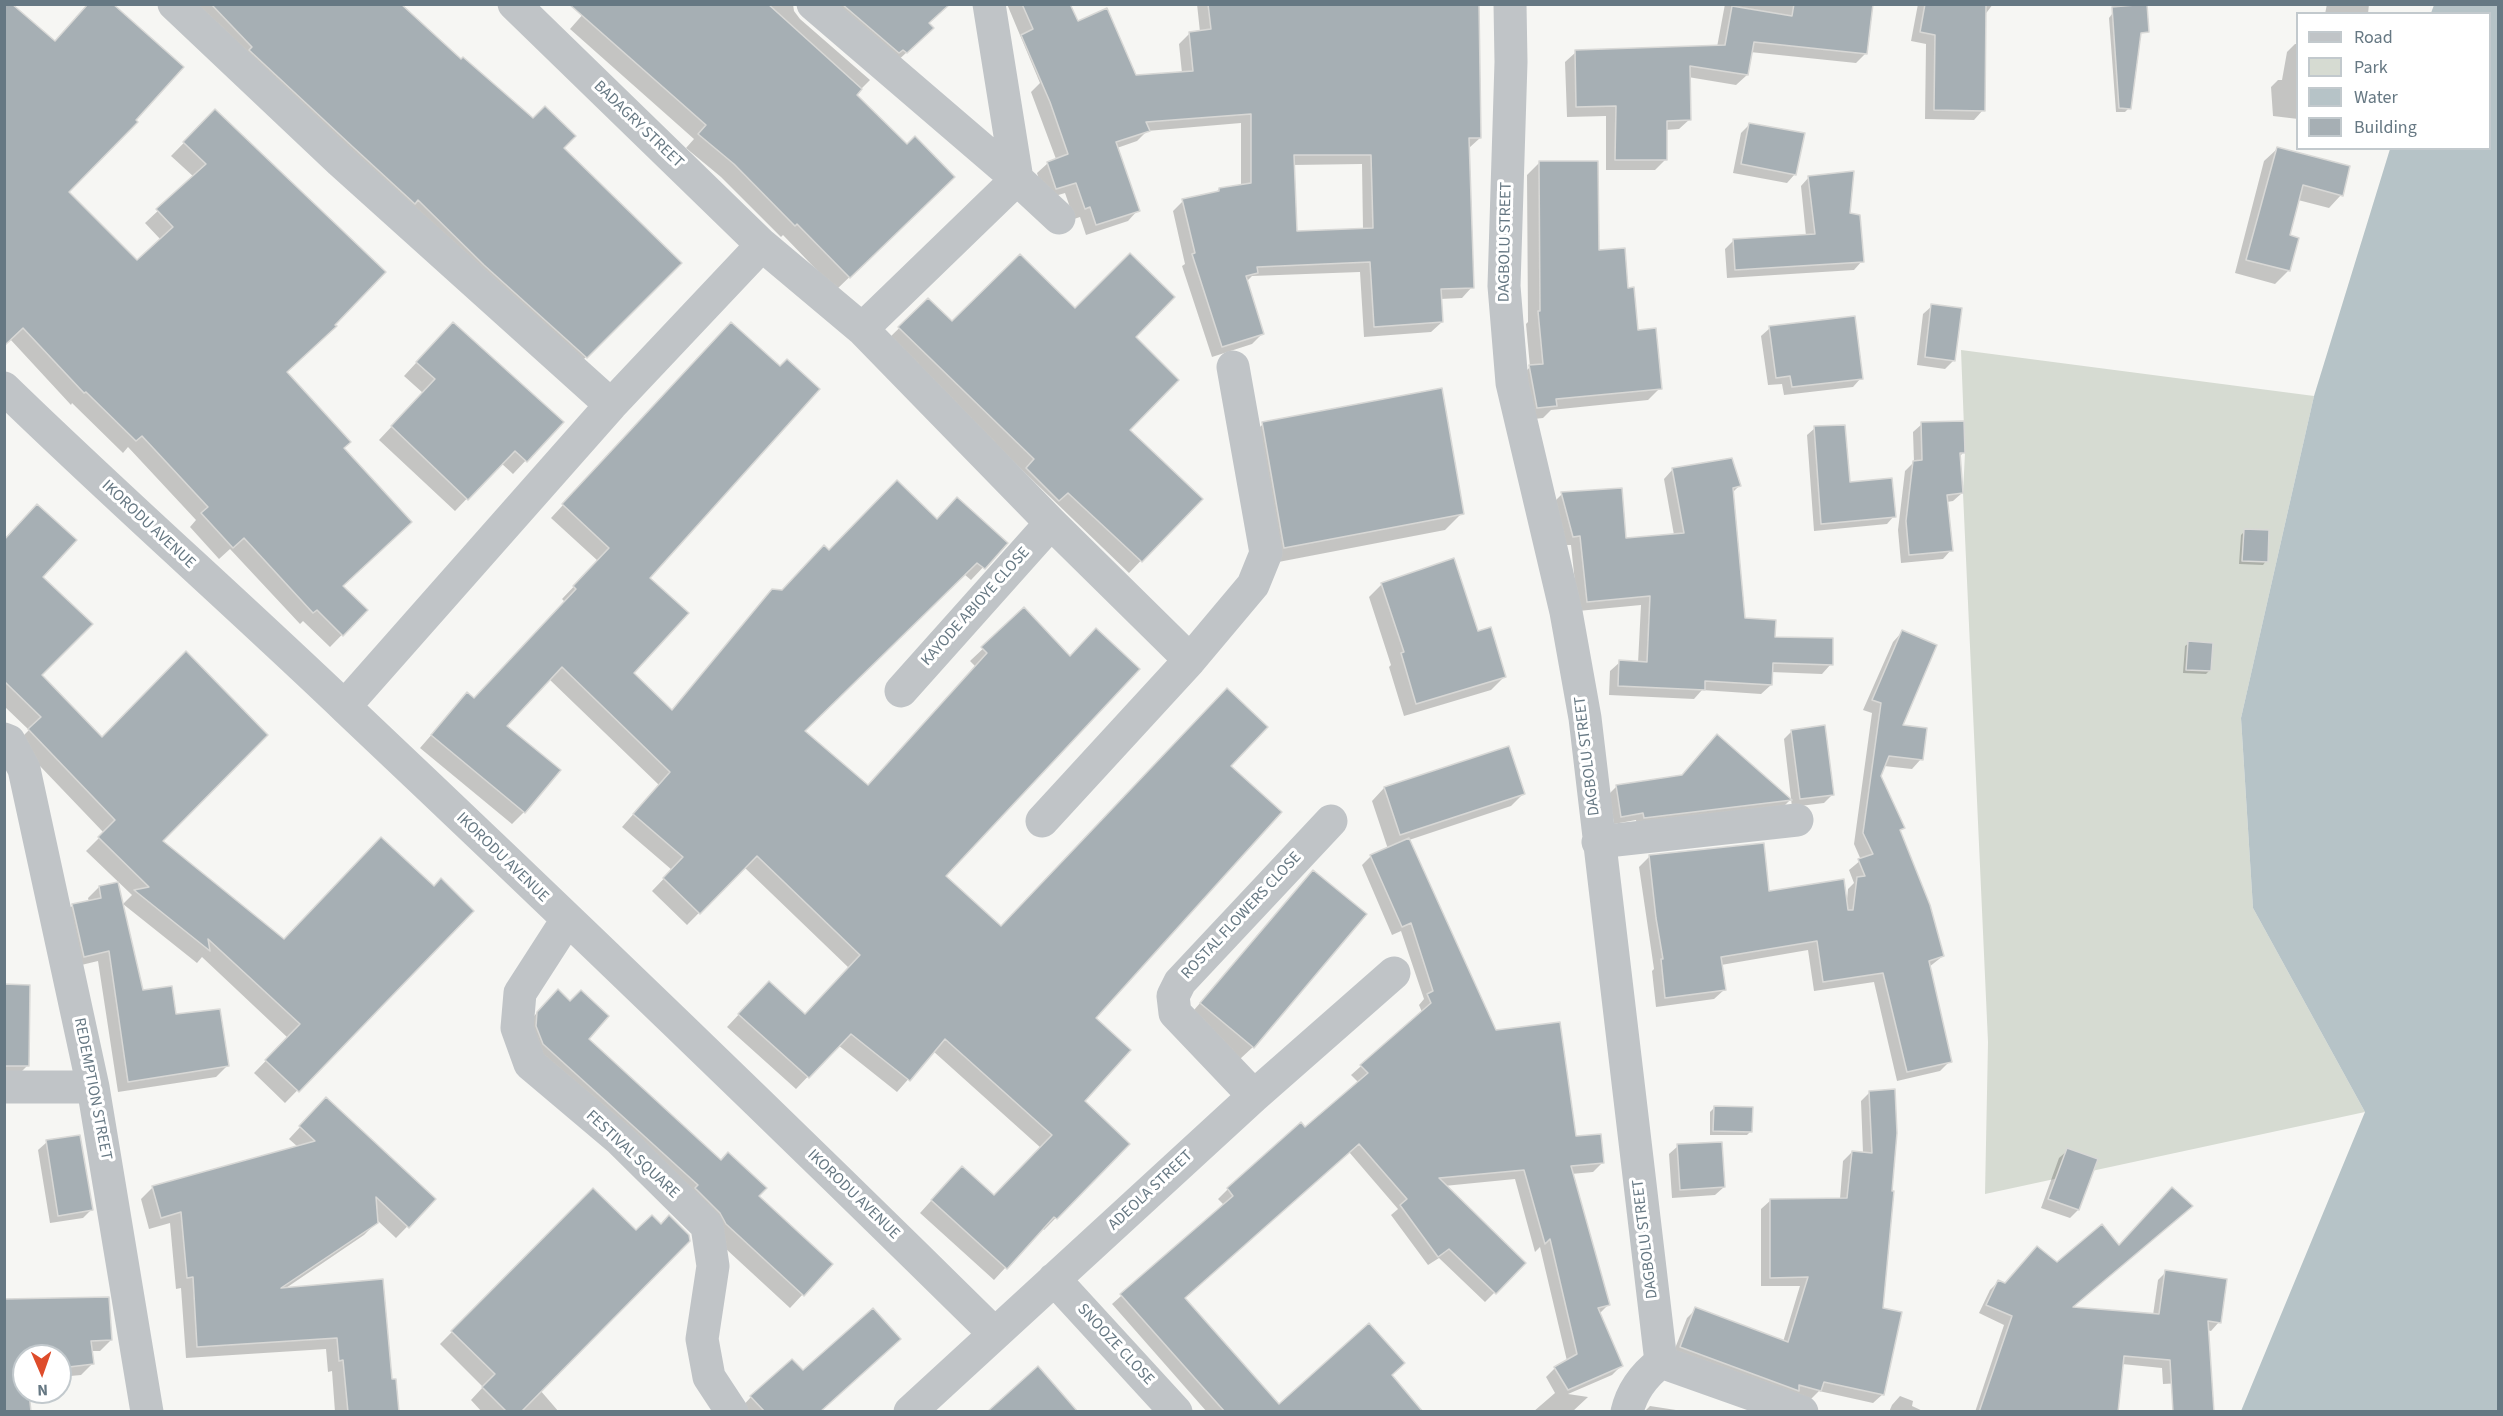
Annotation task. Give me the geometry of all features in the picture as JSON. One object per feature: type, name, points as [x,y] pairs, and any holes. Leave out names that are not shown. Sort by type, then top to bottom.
[{"type":"street","points":[[174,4],[340,161],[611,405]]},
{"type":"street","points":[[813,4],[1017,179],[1059,218]]},
{"type":"street","points":[[989,4],[1017,179]]},
{"type":"street","name":"DAGBOLU STREET","points":[[1510,4],[1512,62],[1504,286],[1512,383],[1566,612],[1585,718],[1661,1362]]},
{"type":"street","name":"BADAGRY STREET","points":[[517,6],[762,245],[862,329],[1051,523],[1190,660]]},
{"type":"street","points":[[862,329],[1017,179]]},
{"type":"street","points":[[345,706],[611,405],[762,245]]},
{"type":"street","points":[[1042,821],[1190,660],[1253,585],[1266,553],[1233,367]]},
{"type":"street","name":"IKORODU AVENUE","points":[[4,388],[96,477],[345,706],[853,1194],[995,1334]]},
{"type":"street","name":"KAYODE ABIOYE CLOSE","points":[[901,691],[1051,523]]},
{"type":"street","name":"REDEMPTION STREET","points":[[4,739],[9,741],[24,769],[93,1087],[147,1412]]},
{"type":"street","points":[[1598,842],[1797,820]]},
{"type":"street","name":"ROSTAL FLOWERS CLOSE","points":[[1254,1096],[1175,1012],[1173,996],[1180,981],[1331,821]]},
{"type":"street","name":"FESTIVAL SQUARE","points":[[567,920],[520,993],[517,1028],[530,1064],[620,1140],[707,1226],[713,1266],[702,1339],[709,1377],[732,1412]]},
{"type":"street","name":"ADEOLA STREET","points":[[910,1412],[1254,1096],[1394,973]]},
{"type":"street","points":[[4,1087],[93,1087]]},
{"type":"street","name":"SNOOZE CLOSE","points":[[1054,1279],[1176,1412]]},
{"type":"street","points":[[1628,1412],[1630,1401],[1644,1375],[1661,1362],[1802,1412]]},
{"type":"green space","points":[[1961,350],[2314,396],[2241,718],[2253,908],[2365,1112],[1985,1194],[1988,1042],[1963,493],[1965,453]]},
{"type":"water","points":[[2434,5],[2498,5],[2498,1411],[2241,1411],[2365,1112],[2253,908],[2241,718],[2314,396],[2390,150],[2491,150],[2491,12],[2431,12]]},
{"type":"building","points":[[4,4],[12,4],[55,41],[88,4],[113,4],[184,67],[136,120],[138,122],[69,192],[137,260],[173,227],[156,209],[206,164],[183,142],[215,109],[386,272],[335,325],[337,326],[287,372],[351,442],[344,448],[412,522],[343,586],[368,610],[343,636],[317,610],[313,613],[244,538],[233,548],[201,513],[208,507],[142,436],[136,441],[86,392],[84,393],[23,328],[4,346]]},
{"type":"building","points":[[211,4],[401,4],[461,59],[463,57],[533,118],[545,106],[576,136],[564,148],[682,263],[587,358],[484,265],[418,200],[415,204],[249,50],[252,47]]},
{"type":"building","points":[[569,4],[768,4],[862,89],[857,95],[907,144],[915,136],[955,177],[850,278],[734,164],[698,134],[706,125]]},
{"type":"building","points":[[842,4],[950,4],[929,23],[934,28],[907,53],[903,50],[899,53]]},
{"type":"building","points":[[1022,4],[1070,4],[1078,21],[1107,8],[1136,75],[1193,71],[1189,32],[1211,29],[1208,4],[1479,4],[1481,138],[1469,138],[1474,288],[1441,289],[1443,322],[1374,327],[1370,262],[1257,267],[1258,273],[1246,276],[1264,334],[1222,347],[1192,254],[1195,253],[1182,199],[1219,191],[1219,188],[1251,183],[1251,114],[1146,122],[1150,131],[1116,142],[1140,211],[1096,225],[1090,207],[1085,209],[1076,183],[1056,189],[1047,162],[1068,154],[1050,102],[1021,35],[1033,29]],"holes":[[[1294,155],[1371,155],[1373,228],[1297,231]]]},
{"type":"building","points":[[1794,4],[1873,4],[1867,54],[1754,42],[1748,75],[1690,66],[1691,120],[1667,121],[1667,160],[1615,160],[1616,106],[1576,107],[1575,50],[1725,45],[1732,6],[1792,16]]},
{"type":"building","points":[[1925,4],[1986,4],[1985,111],[1934,110],[1935,35],[1920,32]]},
{"type":"building","points":[[2147,4],[2149,32],[2141,33],[2131,109],[2119,108],[2112,7]]},
{"type":"building","points":[[1749,123],[1805,133],[1796,175],[1741,164]]},
{"type":"building","points":[[2277,147],[2350,166],[2343,196],[2303,185],[2290,235],[2299,238],[2290,271],[2246,260]]},
{"type":"building","points":[[1539,161],[1598,161],[1599,250],[1625,248],[1628,288],[1634,287],[1638,330],[1656,328],[1662,389],[1556,399],[1557,406],[1537,408],[1529,365],[1543,364],[1538,311],[1540,311]]},
{"type":"building","points":[[1854,171],[1850,213],[1860,215],[1864,262],[1735,270],[1733,239],[1815,234],[1808,176]]},
{"type":"building","points":[[1130,253],[1175,297],[1136,337],[1179,380],[1130,430],[1203,499],[1142,562],[1068,493],[1059,501],[1026,468],[1034,459],[898,327],[928,298],[952,321],[1020,254],[1075,308]]},
{"type":"building","points":[[1931,304],[1962,308],[1955,361],[1925,357]]},
{"type":"building","points":[[1855,316],[1863,379],[1792,387],[1790,376],[1776,378],[1769,326]]},
{"type":"building","points":[[453,322],[564,422],[527,462],[515,451],[468,500],[391,426],[435,379],[416,362]]},
{"type":"building","points":[[731,322],[780,366],[787,359],[820,389],[650,578],[689,613],[634,673],[672,710],[772,589],[782,590],[824,545],[829,550],[897,480],[937,519],[957,497],[1008,543],[985,569],[977,563],[805,731],[868,785],[987,653],[981,647],[1024,607],[1070,656],[1096,628],[1140,669],[946,876],[1001,926],[1227,688],[1268,727],[1231,766],[1282,812],[1096,1018],[1131,1050],[1085,1101],[1130,1144],[1057,1219],[1054,1217],[1007,1269],[931,1200],[962,1166],[994,1195],[1052,1135],[945,1039],[910,1081],[851,1034],[809,1078],[738,1014],[769,981],[805,1014],[860,955],[757,856],[700,914],[663,878],[683,857],[633,814],[670,772],[562,667],[507,726],[561,770],[525,813],[431,735],[467,692],[474,698],[576,589],[573,586],[609,548],[562,504]]},
{"type":"building","points":[[1442,388],[1464,514],[1284,548],[1262,422]]},
{"type":"building","points":[[1964,421],[1965,453],[1960,453],[1963,493],[1947,495],[1953,551],[1909,555],[1906,521],[1913,461],[1922,460],[1921,422]]},
{"type":"building","points":[[1845,425],[1850,482],[1892,478],[1896,517],[1821,524],[1814,426]]},
{"type":"building","points":[[1732,458],[1741,486],[1733,488],[1745,618],[1776,620],[1775,637],[1833,638],[1833,665],[1773,663],[1772,685],[1705,681],[1705,690],[1618,686],[1619,660],[1647,662],[1650,596],[1587,602],[1580,536],[1573,537],[1561,492],[1622,488],[1626,538],[1684,533],[1672,468]]},
{"type":"building","points":[[37,504],[77,540],[43,577],[93,624],[42,675],[102,737],[186,651],[268,735],[163,841],[284,939],[381,837],[434,886],[441,878],[474,911],[299,1092],[265,1060],[300,1024],[208,939],[210,951],[134,890],[149,887],[98,837],[115,820],[28,729],[41,717],[4,681],[4,540]]},
{"type":"building","points":[[2244,529],[2269,530],[2268,562],[2242,561]]},
{"type":"building","points":[[1454,558],[1478,631],[1491,627],[1506,677],[1416,704],[1401,653],[1404,652],[1381,583]]},
{"type":"building","points":[[1902,630],[1937,645],[1903,725],[1927,728],[1923,760],[1889,756],[1881,776],[1905,828],[1900,830],[1930,905],[1944,956],[1929,961],[1952,1062],[1907,1072],[1883,973],[1823,982],[1817,941],[1721,957],[1726,990],[1665,998],[1661,959],[1663,959],[1649,855],[1764,843],[1769,891],[1844,879],[1848,910],[1853,910],[1857,877],[1865,876],[1858,859],[1873,854],[1863,833],[1881,703],[1872,700]]},
{"type":"building","points":[[2188,641],[2213,643],[2211,671],[2186,670]]},
{"type":"building","points":[[1825,725],[1834,795],[1800,799],[1791,730]]},
{"type":"building","points":[[1717,734],[1792,800],[1644,818],[1643,813],[1621,817],[1616,785],[1682,775]]},
{"type":"building","points":[[1509,746],[1525,794],[1400,835],[1384,787]]},
{"type":"building","points":[[1409,838],[1496,1030],[1560,1022],[1576,1136],[1601,1134],[1604,1163],[1571,1166],[1610,1305],[1598,1308],[1623,1366],[1568,1390],[1554,1367],[1577,1354],[1550,1239],[1545,1244],[1524,1170],[1439,1178],[1526,1263],[1496,1294],[1449,1249],[1438,1257],[1400,1205],[1407,1199],[1359,1144],[1185,1298],[1279,1404],[1369,1323],[1405,1363],[1392,1375],[1423,1412],[1225,1412],[1120,1294],[1233,1196],[1227,1188],[1301,1122],[1305,1127],[1368,1073],[1360,1065],[1431,1003],[1427,994],[1433,991],[1411,923],[1402,927],[1370,855]]},
{"type":"building","points":[[1313,870],[1367,914],[1254,1048],[1200,1003]]},
{"type":"building","points":[[118,882],[143,990],[172,986],[176,1014],[220,1009],[229,1066],[128,1082],[109,951],[84,957],[72,904],[101,898],[99,886]]},
{"type":"building","points":[[4,984],[30,985],[29,1066],[4,1066]]},
{"type":"building","points":[[558,989],[570,1001],[581,990],[609,1016],[589,1039],[721,1160],[728,1152],[767,1188],[759,1196],[833,1264],[804,1296],[726,1224],[720,1213],[695,1188],[698,1185],[543,1044],[536,1026],[537,1012]]},
{"type":"building","points":[[1895,1089],[1897,1133],[1892,1191],[1894,1191],[1883,1308],[1902,1312],[1884,1395],[1824,1382],[1821,1391],[1799,1385],[1799,1391],[1680,1347],[1695,1307],[1788,1342],[1808,1277],[1770,1278],[1770,1199],[1847,1198],[1852,1151],[1872,1153],[1869,1091]]},
{"type":"building","points":[[326,1097],[436,1199],[409,1228],[376,1197],[378,1223],[281,1288],[383,1279],[392,1379],[396,1379],[399,1412],[348,1412],[343,1360],[339,1361],[337,1338],[197,1347],[193,1277],[187,1278],[181,1212],[161,1218],[152,1186],[315,1141],[299,1126]]},
{"type":"building","points":[[1714,1106],[1753,1107],[1752,1132],[1713,1131]]},
{"type":"building","points":[[80,1135],[93,1210],[58,1216],[46,1140]]},
{"type":"building","points":[[1722,1142],[1725,1187],[1680,1190],[1677,1144]]},
{"type":"building","points":[[2067,1148],[2098,1159],[2079,1210],[2048,1199]]},
{"type":"building","points":[[2172,1187],[2193,1206],[2073,1307],[2159,1314],[2165,1270],[2227,1279],[2221,1323],[2208,1321],[2214,1412],[2173,1412],[2170,1360],[2124,1356],[2118,1412],[1979,1412],[2012,1316],[1986,1305],[1998,1280],[2005,1283],[2037,1246],[2057,1262],[2102,1224],[2119,1245]]},
{"type":"building","points":[[593,1188],[636,1230],[652,1215],[661,1224],[669,1215],[689,1235],[690,1241],[521,1412],[507,1412],[482,1387],[495,1374],[451,1331]]},
{"type":"building","points":[[109,1297],[112,1340],[91,1341],[94,1364],[72,1367],[72,1344],[12,1344],[12,1404],[30,1404],[31,1412],[4,1412],[4,1299]]},
{"type":"building","points":[[873,1308],[901,1339],[820,1412],[765,1412],[750,1396],[792,1359],[803,1370]]},
{"type":"building","points":[[1038,1366],[1078,1412],[987,1412]]}]
